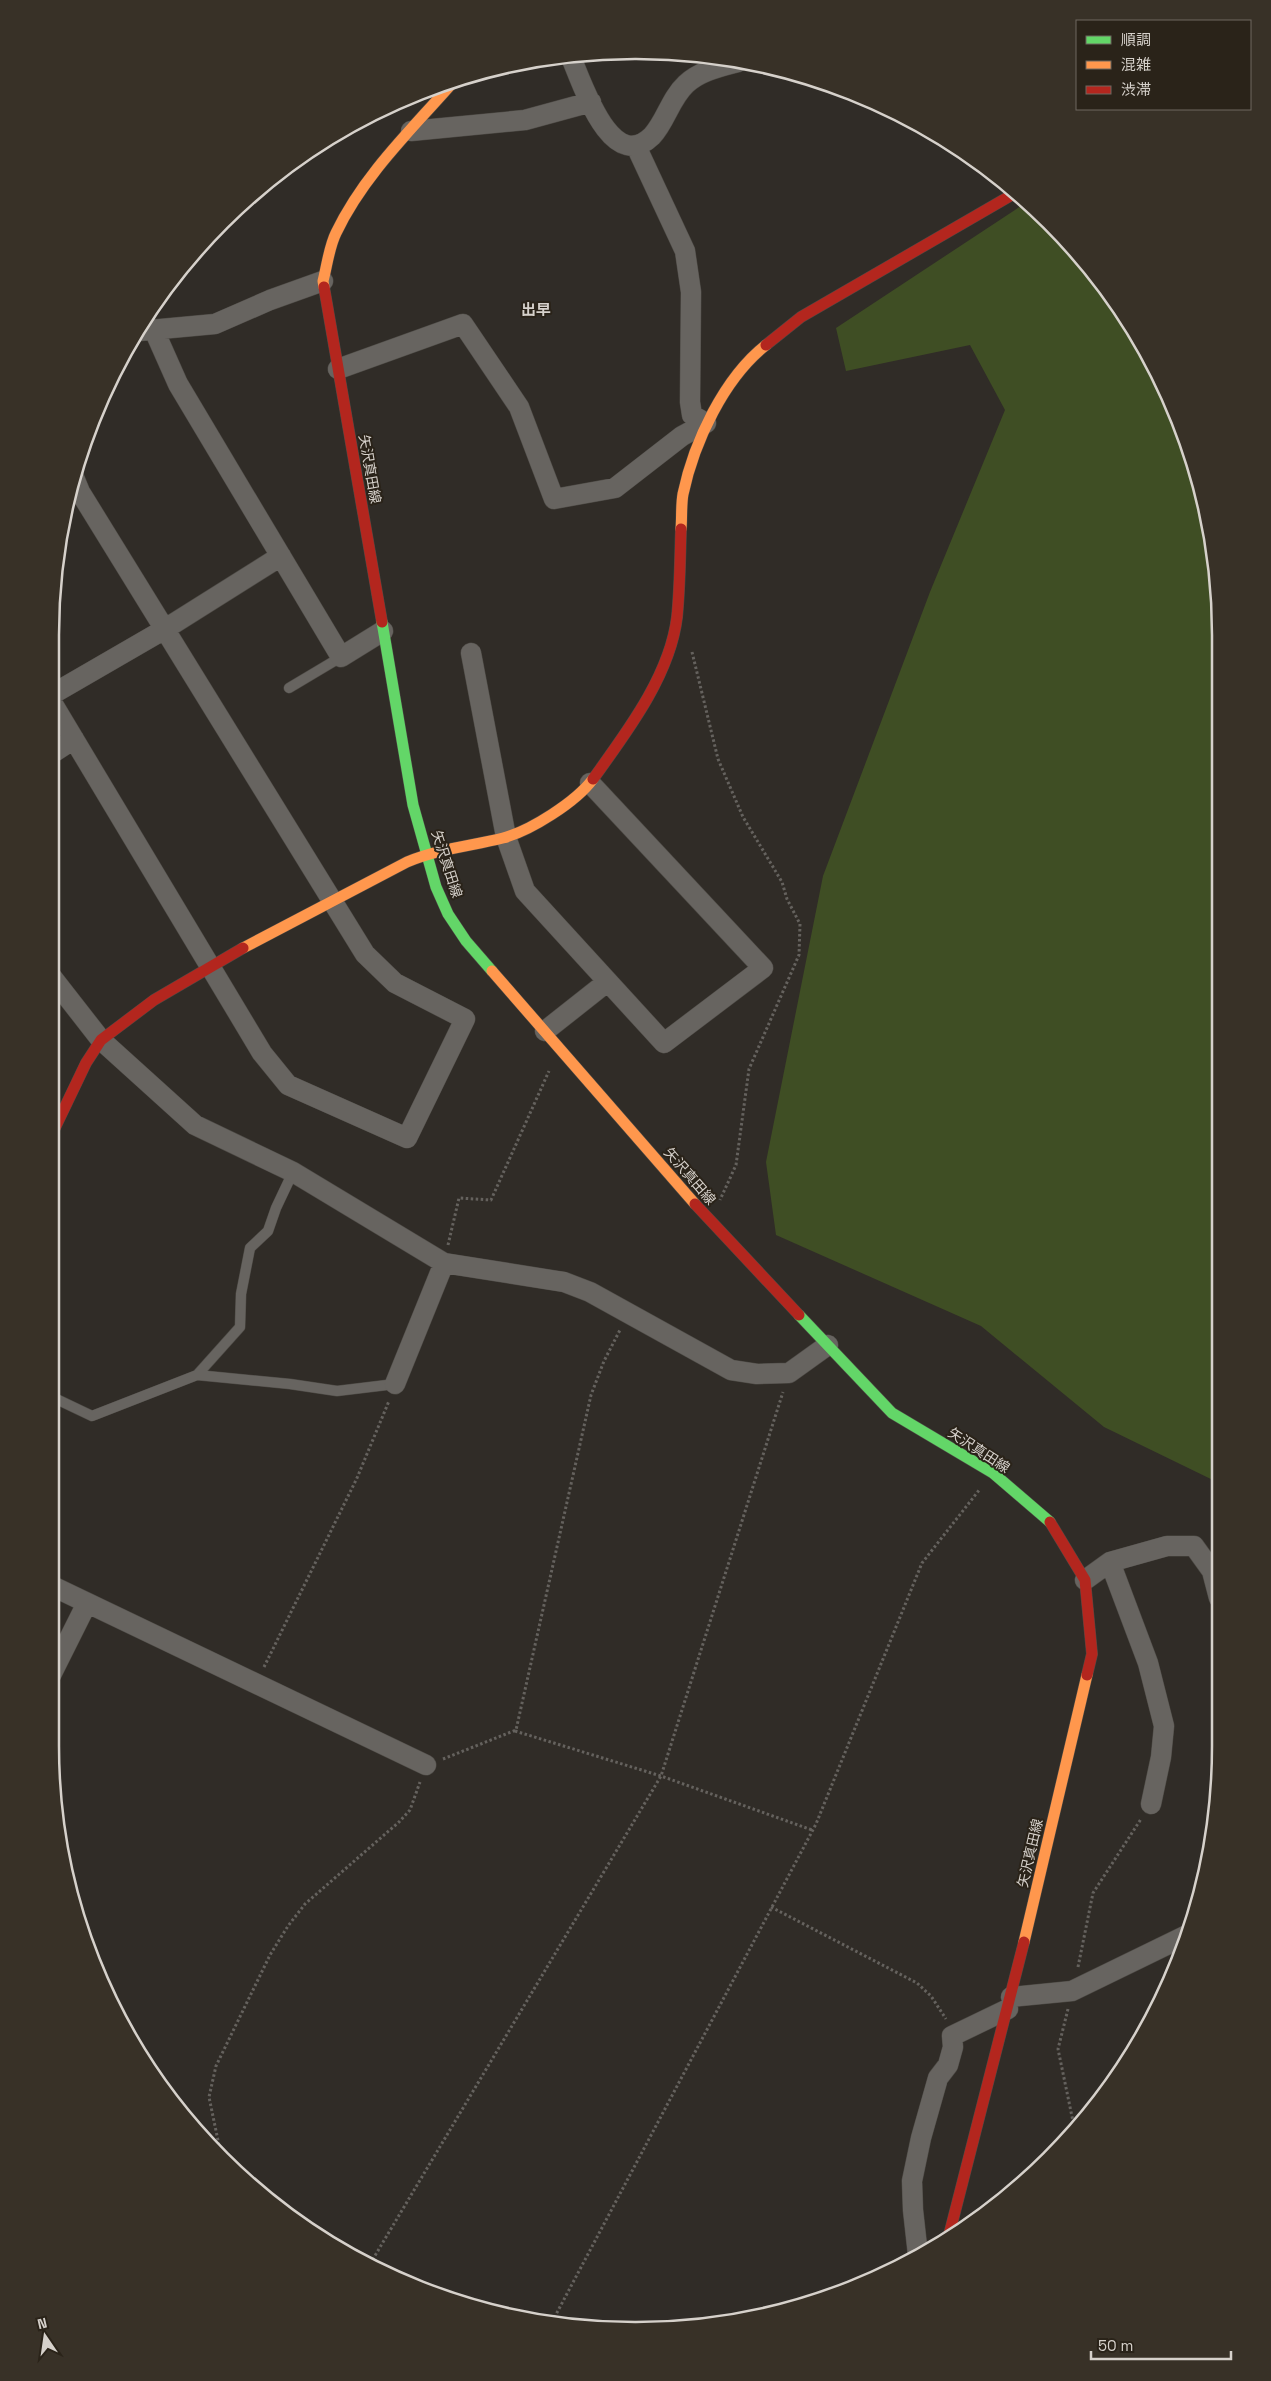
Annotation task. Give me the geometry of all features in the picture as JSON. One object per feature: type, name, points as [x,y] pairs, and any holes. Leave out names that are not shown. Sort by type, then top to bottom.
[{"type":"main road","name":"矢沢真田線","points":[[446,90],[371,176],[350,207],[335,235],[323,281],[413,806],[436,888],[448,914],[466,941],[710,1222],[892,1414],[993,1473],[1051,1523],[1085,1580],[1092,1654],[1009,2003],[951,2228]]},
{"type":"main road","points":[[59,1119],[86,1063],[101,1040],[154,1000],[210,966],[332,901],[426,854],[506,837],[534,824],[565,805],[590,783],[651,693],[667,655],[677,619],[683,496],[706,423],[740,371],[761,349],[801,318],[1009,196]]},
{"type":"street","points":[[573,63],[590,102],[610,137],[623,145],[636,146],[650,138],[658,129],[676,94],[686,84],[701,73],[724,66]]},
{"type":"street","points":[[412,131],[525,120],[590,102]]},
{"type":"street","points":[[636,146],[685,252],[691,292],[690,402],[692,415],[706,423]]},
{"type":"street","points":[[147,330],[215,324],[270,300],[323,281]]},
{"type":"street","points":[[338,369],[463,324],[519,407],[554,499],[615,488],[682,436],[706,423]]},
{"type":"street","points":[[146,331],[341,657],[383,631]]},
{"type":"street","points":[[59,714],[262,1053],[288,1085],[407,1138],[465,1019],[395,983],[365,954],[78,487]]},
{"type":"street","points":[[59,690],[165,629],[281,556]]},
{"type":"street","points":[[471,653],[506,837],[525,891],[664,1043],[763,968],[590,783]]},
{"type":"street","points":[[59,749],[74,739]]},
{"type":"street","points":[[545,1032],[607,982]]},
{"type":"street","points":[[59,986],[101,1040],[195,1125],[293,1172],[444,1262],[564,1282],[590,1292],[731,1370],[757,1374],[789,1374],[828,1345]]},
{"type":"street","points":[[396,1384],[444,1262]]},
{"type":"street","points":[[1085,1580],[1110,1562],[1167,1546],[1194,1546],[1212,1571]]},
{"type":"street","points":[[1110,1562],[1148,1663],[1164,1726],[1161,1757],[1151,1804]]},
{"type":"street","points":[[59,1590],[426,1766]]},
{"type":"street","points":[[59,1658],[86,1603]]},
{"type":"street","points":[[917,2249],[912,2181],[921,2138],[938,2078],[948,2065],[953,2047],[952,2036],[1009,2003],[1072,1991],[1179,1939]]},
{"type":"lane","points":[[289,688],[341,657]]},
{"type":"lane","points":[[59,1400],[92,1416],[196,1375],[240,1327],[241,1294],[250,1248],[268,1231],[276,1208],[293,1172]]},
{"type":"lane","points":[[196,1375],[290,1384],[337,1391],[396,1384]]},
{"type":"path","points":[[444,1262],[459,1198],[490,1200],[559,1048]]},
{"type":"path","points":[[219,2143],[209,2097],[211,2081],[216,2066],[270,1955],[288,1926],[305,1904],[399,1822],[410,1810],[426,1766],[516,1730],[591,1395],[604,1361],[629,1314]]},
{"type":"path","points":[[373,2259],[661,1776],[789,1374]]},
{"type":"path","points":[[255,1684],[356,1478],[396,1384]]},
{"type":"path","points":[[555,2316],[812,1830],[922,1563],[993,1473]]},
{"type":"path","points":[[514,1731],[661,1776],[812,1830]]},
{"type":"path","points":[[1073,2121],[1058,2049],[1093,1893],[1151,1804]]},
{"type":"path","points":[[771,1907],[917,1983],[931,1996],[948,2022],[952,2036]]},
{"type":"green space","points":[[1020,206],[1069,255],[1115,315],[1153,380],[1182,450],[1193,486],[1201,523],[1211,598],[1212,1480],[1104,1427],[981,1326],[776,1235],[766,1162],[823,876],[930,592],[1005,410],[970,345],[846,371],[836,328]]},
{"type":"traffic: fast","points":[[382,622],[413,805],[436,887],[448,914],[466,941],[492,971]]},
{"type":"traffic: fast","points":[[799,1315],[892,1413],[993,1473],[1050,1522]]},
{"type":"traffic: slow","points":[[324,287],[323,281],[332,244],[347,211],[375,171],[445,91]]},
{"type":"traffic: slow","points":[[681,529],[683,494],[703,433],[724,393],[737,375],[766,345]]},
{"type":"traffic: slow","points":[[243,948],[407,862],[443,851],[503,838],[526,829],[564,806],[576,797],[593,779]]},
{"type":"traffic: slow","points":[[492,971],[695,1204]]},
{"type":"traffic: slow","points":[[1024,1942],[1087,1675]]},
{"type":"traffic: jam","points":[[766,345],[801,317],[1009,196]]},
{"type":"traffic: jam","points":[[324,287],[382,622]]},
{"type":"traffic: jam","points":[[593,779],[645,703],[666,661],[677,617],[681,529]]},
{"type":"traffic: jam","points":[[59,1119],[86,1063],[101,1040],[154,1000],[243,948]]},
{"type":"traffic: jam","points":[[695,1204],[799,1315]]},
{"type":"traffic: jam","points":[[1050,1522],[1085,1580],[1092,1654],[1087,1675]]},
{"type":"traffic: jam","points":[[951,2228],[1024,1942]]},
{"type":"district","name":"出早","points":[[536,310]]}]
